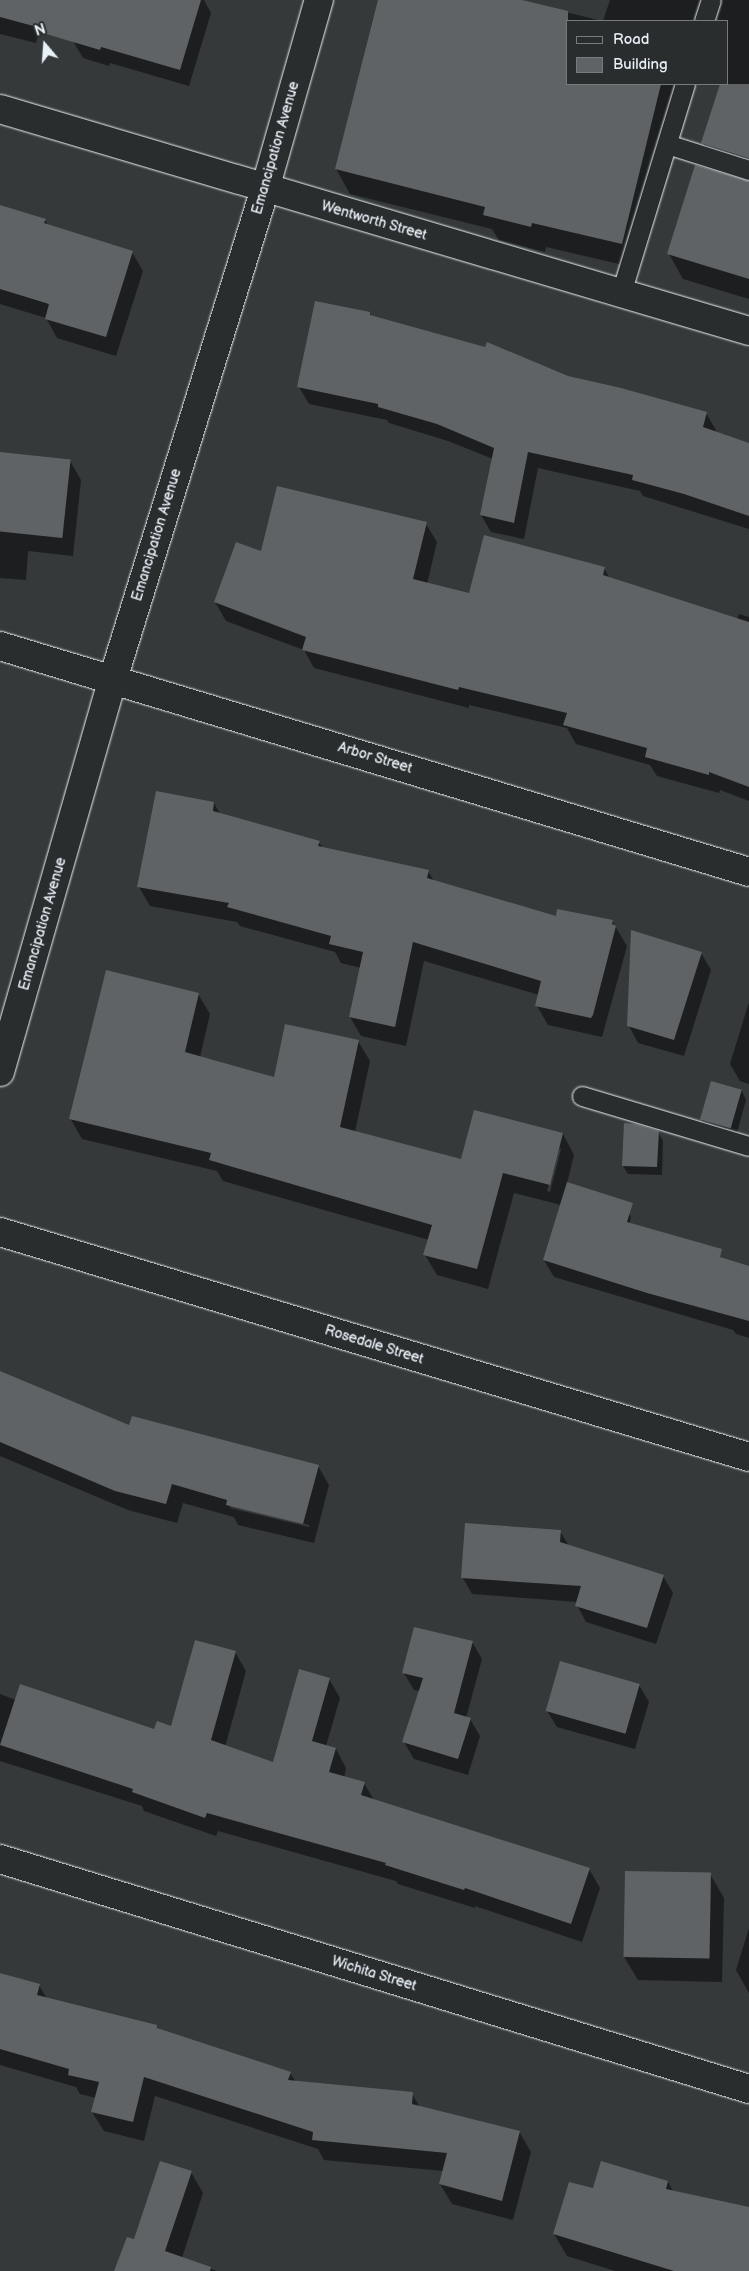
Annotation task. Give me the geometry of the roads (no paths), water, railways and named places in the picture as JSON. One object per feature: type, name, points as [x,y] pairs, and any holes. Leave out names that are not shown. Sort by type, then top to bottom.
[{"type":"street","name":"Emancipation Avenue","points":[[0,1072],[113,679],[265,189],[319,0]]},
{"type":"street","name":"Wentworth Street","points":[[0,109],[749,331]]},
{"type":"street","name":"Arbor Street","points":[[0,646],[749,872]]},
{"type":"street","name":"Rosedale Street","points":[[0,1232],[749,1457]]},
{"type":"street","name":"Wichita Street","points":[[0,1860],[749,2089]]},
{"type":"lane","points":[[704,20],[711,0]]},
{"type":"lane","points":[[621,293],[686,85]]},
{"type":"lane","points":[[667,144],[749,170]]},
{"type":"lane","points":[[582,1096],[749,1146]]}]
